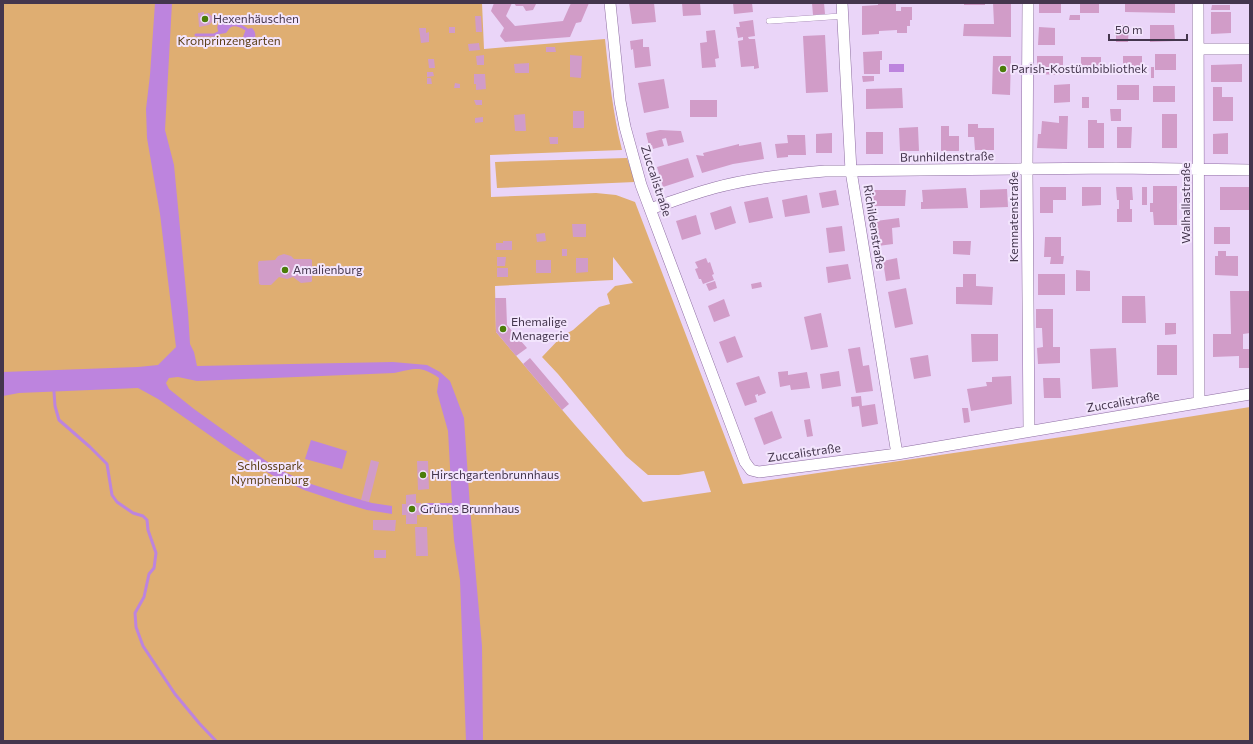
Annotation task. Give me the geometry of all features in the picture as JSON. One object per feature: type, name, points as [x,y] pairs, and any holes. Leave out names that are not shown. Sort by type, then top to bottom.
[{"type":"street","name":"Zuccalistraße","points":[[610,3],[620,101],[625,127],[641,184],[745,462],[751,470],[759,472],[897,454],[1250,394]]},
{"type":"street","name":"Richildenstraße","points":[[842,3],[851,171],[897,454]]},
{"type":"street","name":"Kemnatenstraße","points":[[1028,3],[1027,170],[1029,431]]},
{"type":"street","name":"Walhallastraße","points":[[1198,3],[1199,402]]},
{"type":"street","points":[[1198,49],[1250,49]]},
{"type":"street","name":"Brunhildenstraße","points":[[650,209],[713,188],[791,173],[825,171],[1250,170]]},
{"type":"lane","points":[[769,21],[843,16]]},
{"type":"green space","name":"Schlosspark Nymphenburg","points":[[3,3],[482,3],[484,49],[605,39],[614,109],[622,150],[490,155],[491,197],[596,193],[616,195],[635,202],[743,484],[1075,435],[1250,407],[1250,741],[3,741]],"holes":[[[613,257],[633,283],[615,286],[607,294],[610,304],[599,307],[573,330],[562,336],[542,357],[558,374],[626,456],[648,475],[679,475],[704,471],[711,492],[643,502],[496,332],[495,286],[613,280]]]},
{"type":"green space","points":[[627,158],[635,182],[497,188],[495,162]]},
{"type":"shaded area","points":[[155,3],[172,3],[165,130],[174,165],[190,344],[194,352],[197,366],[393,362],[427,365],[440,372],[450,381],[464,418],[482,646],[483,741],[466,741],[460,580],[454,540],[452,512],[427,512],[423,510],[426,503],[452,503],[448,431],[437,392],[439,378],[427,371],[417,369],[394,373],[197,381],[178,377],[169,378],[166,383],[169,389],[194,409],[276,468],[308,483],[372,503],[392,506],[392,514],[367,510],[343,503],[304,490],[272,475],[232,451],[158,399],[138,388],[19,393],[3,396],[3,372],[158,365],[176,347],[160,214],[147,138],[146,109]]},
{"type":"shaded area","points":[[228,17],[233,24],[226,33],[220,34],[217,28],[218,24]]},
{"type":"shaded area","points":[[252,28],[255,33],[255,38],[252,41],[246,42],[243,37],[246,29]]},
{"type":"shaded area","points":[[889,64],[904,64],[904,72],[889,72]]},
{"type":"shaded area","points":[[311,440],[347,451],[342,469],[305,459]]},
{"type":"building","points":[[494,3],[512,3],[506,16],[515,26],[563,21],[571,3],[589,3],[581,22],[576,23],[570,37],[505,42],[500,36],[504,28],[491,11]]},
{"type":"building","points":[[514,3],[536,4],[533,10],[526,11],[523,6],[516,6]]},
{"type":"building","points":[[629,3],[654,3],[656,22],[632,24]]},
{"type":"building","points":[[682,3],[700,3],[701,15],[683,16]]},
{"type":"building","points":[[733,3],[752,3],[753,12],[734,14]]},
{"type":"building","points":[[812,3],[824,3],[825,14],[813,15]]},
{"type":"building","points":[[878,3],[896,3],[896,11],[901,11],[901,7],[912,7],[912,20],[910,20],[910,26],[907,26],[907,33],[897,33],[897,30],[879,31],[879,34],[862,35],[862,6],[878,5]]},
{"type":"building","points":[[964,3],[985,3],[985,5],[964,5]]},
{"type":"building","points":[[993,3],[1011,3],[1011,37],[963,36],[964,24],[994,24]]},
{"type":"building","points":[[1039,3],[1061,3],[1061,13],[1039,13]]},
{"type":"building","points":[[1080,3],[1099,3],[1099,13],[1080,13]]},
{"type":"building","points":[[1125,3],[1175,3],[1175,13],[1125,12]]},
{"type":"building","points":[[1212,5],[1230,5],[1230,10],[1211,10]]},
{"type":"building","name":"Hexenhäuschen","points":[[204,12],[204,14],[208,13],[212,16],[212,22],[209,25],[199,27],[198,13]]},
{"type":"building","points":[[1211,12],[1231,12],[1231,33],[1211,34]]},
{"type":"building","points":[[1070,15],[1080,15],[1080,20],[1069,20]]},
{"type":"building","points":[[475,16],[481,16],[482,32],[476,32]]},
{"type":"building","points":[[753,20],[755,36],[748,37],[749,39],[755,39],[759,68],[754,69],[754,66],[741,67],[738,41],[743,40],[743,37],[738,38],[736,27],[740,27],[739,22]]},
{"type":"building","points":[[1116,25],[1129,25],[1128,42],[1116,42]]},
{"type":"building","points":[[1150,25],[1174,25],[1175,41],[1150,42]]},
{"type":"building","points":[[449,27],[455,27],[455,33],[449,33]]},
{"type":"building","points":[[1039,27],[1055,28],[1055,45],[1038,45]]},
{"type":"building","points":[[419,28],[426,28],[426,33],[429,32],[429,42],[421,43]]},
{"type":"building","points":[[715,30],[719,58],[715,59],[716,67],[702,68],[700,43],[707,42],[706,31]]},
{"type":"building","points":[[825,35],[828,92],[806,93],[803,36]]},
{"type":"building","points":[[643,39],[643,47],[649,47],[651,66],[635,68],[633,49],[631,50],[630,41]]},
{"type":"building","points":[[479,43],[480,50],[469,51],[468,44]]},
{"type":"building","points":[[546,47],[555,47],[556,52],[546,52]]},
{"type":"building","points":[[882,51],[882,60],[880,60],[880,74],[864,74],[863,52]]},
{"type":"building","points":[[1155,54],[1176,54],[1176,70],[1155,70]]},
{"type":"building","points":[[484,55],[484,65],[477,65],[476,56]]},
{"type":"building","points":[[570,55],[582,56],[581,78],[570,77]]},
{"type":"building","points":[[993,56],[1011,56],[1010,95],[992,94]]},
{"type":"building","points":[[1037,56],[1063,56],[1063,75],[1037,74]]},
{"type":"building","points":[[1123,56],[1142,56],[1142,70],[1134,70],[1134,74],[1123,74]]},
{"type":"building","points":[[1081,57],[1101,57],[1101,73],[1081,73]]},
{"type":"building","points":[[428,59],[434,59],[435,68],[429,68]]},
{"type":"building","points":[[529,63],[529,73],[515,73],[514,64]]},
{"type":"building","points":[[1242,64],[1242,82],[1211,82],[1211,65]]},
{"type":"building","points":[[1151,67],[1154,67],[1154,78],[1151,78]]},
{"type":"building","points":[[427,72],[433,72],[434,76],[427,77]]},
{"type":"building","points":[[474,74],[485,74],[486,89],[476,90],[476,84],[474,84]]},
{"type":"building","points":[[862,76],[874,76],[874,81],[863,82]]},
{"type":"building","points":[[427,78],[431,78],[432,84],[427,84]]},
{"type":"building","points":[[664,79],[669,108],[644,113],[638,83]]},
{"type":"building","points":[[455,83],[460,84],[460,88],[454,88]]},
{"type":"building","points":[[1070,84],[1070,102],[1054,103],[1054,85]]},
{"type":"building","points":[[1117,85],[1139,85],[1139,100],[1117,100]]},
{"type":"building","points":[[1153,86],[1175,86],[1175,102],[1153,102]]},
{"type":"building","points":[[1213,87],[1222,87],[1222,97],[1233,97],[1233,121],[1213,121]]},
{"type":"building","points":[[902,88],[903,108],[866,109],[866,89]]},
{"type":"building","points":[[1082,97],[1089,97],[1089,108],[1082,108]]},
{"type":"building","points":[[474,100],[482,100],[482,105],[476,105]]},
{"type":"building","points":[[690,100],[717,100],[717,117],[690,117]]},
{"type":"building","points":[[1110,109],[1121,109],[1121,121],[1111,121]]},
{"type":"building","points":[[573,111],[584,111],[584,128],[573,128]]},
{"type":"building","points":[[525,114],[526,131],[515,131],[514,115]]},
{"type":"building","points":[[1162,114],[1177,114],[1177,148],[1162,148]]},
{"type":"building","points":[[1059,116],[1068,116],[1067,149],[1037,148],[1038,134],[1041,134],[1042,121],[1059,123]]},
{"type":"building","points":[[483,117],[483,122],[475,123],[475,118]]},
{"type":"building","points":[[1088,120],[1097,120],[1097,123],[1104,123],[1104,148],[1088,148]]},
{"type":"building","points":[[968,124],[978,124],[978,128],[994,128],[994,150],[975,150],[974,137],[968,137]]},
{"type":"building","points":[[941,126],[949,126],[949,136],[959,136],[959,151],[941,151]]},
{"type":"building","points":[[918,127],[919,151],[900,151],[899,128]]},
{"type":"building","points":[[1117,127],[1132,127],[1131,148],[1117,148]]},
{"type":"building","points":[[660,130],[681,131],[684,142],[668,146],[666,138],[662,139],[664,146],[653,149],[652,145],[649,146],[646,133]]},
{"type":"building","points":[[866,132],[883,132],[883,154],[866,154]]},
{"type":"building","points":[[832,133],[832,153],[816,153],[816,134]]},
{"type":"building","points":[[1228,133],[1228,154],[1213,154],[1213,134]]},
{"type":"building","points":[[787,135],[805,135],[806,155],[788,155],[788,157],[777,158],[775,144],[788,143]]},
{"type":"building","points":[[549,137],[558,137],[558,144],[550,144]]},
{"type":"building","points":[[761,142],[764,159],[733,164],[702,173],[696,155],[704,156],[703,153],[739,144],[739,146]]},
{"type":"building","points":[[688,158],[694,177],[663,187],[657,167]]},
{"type":"building","points":[[1153,186],[1177,186],[1177,225],[1154,225],[1153,212],[1150,212],[1150,203],[1153,203]]},
{"type":"building","points":[[1040,187],[1066,187],[1066,200],[1053,200],[1053,213],[1040,213]]},
{"type":"building","points":[[1082,187],[1101,187],[1101,205],[1082,206]]},
{"type":"building","points":[[1116,187],[1132,187],[1133,200],[1130,200],[1130,209],[1132,209],[1132,222],[1117,222],[1119,200],[1117,200]]},
{"type":"building","points":[[1142,187],[1147,187],[1147,205],[1142,205]]},
{"type":"building","points":[[1220,187],[1250,187],[1250,210],[1220,210]]},
{"type":"building","points":[[966,188],[968,208],[921,209],[921,202],[923,202],[922,190]]},
{"type":"building","points":[[1007,189],[1008,207],[980,208],[980,190]]},
{"type":"building","points":[[836,190],[839,205],[822,208],[819,193]]},
{"type":"building","points":[[873,190],[906,190],[905,206],[873,206]]},
{"type":"building","points":[[807,195],[810,213],[785,217],[782,200]]},
{"type":"building","points":[[768,197],[773,218],[749,223],[744,202]]},
{"type":"building","points":[[731,206],[736,223],[715,230],[710,213]]},
{"type":"building","points":[[696,215],[701,234],[682,240],[676,221]]},
{"type":"building","points":[[899,218],[900,227],[892,228],[893,244],[878,246],[876,221]]},
{"type":"building","points":[[572,224],[586,224],[586,237],[573,237]]},
{"type":"building","points":[[842,226],[845,251],[829,253],[826,228]]},
{"type":"building","points":[[1214,227],[1230,227],[1230,244],[1214,244]]},
{"type":"building","points":[[545,233],[546,241],[537,242],[536,234]]},
{"type":"building","points":[[1045,237],[1061,237],[1061,256],[1064,256],[1063,264],[1050,264],[1051,257],[1044,257]]},
{"type":"building","points":[[503,241],[512,241],[512,250],[496,250],[496,243],[503,243]]},
{"type":"building","points":[[953,241],[971,241],[970,255],[953,254]]},
{"type":"building","points":[[562,249],[567,249],[567,256],[562,256]]},
{"type":"building","points":[[1218,251],[1226,251],[1226,256],[1238,256],[1238,276],[1215,275],[1215,256],[1218,256]]},
{"type":"building","name":"Amalienburg","points":[[284,254],[291,256],[294,259],[312,260],[312,281],[301,283],[293,277],[287,279],[279,277],[271,285],[259,284],[259,261],[275,260],[278,256]]},
{"type":"building","points":[[497,257],[506,257],[505,266],[497,266]]},
{"type":"building","points":[[576,258],[588,258],[588,272],[576,273]]},
{"type":"building","points":[[706,258],[708,263],[710,262],[714,274],[712,275],[714,280],[703,284],[695,269],[698,268],[695,262]]},
{"type":"building","points":[[897,258],[900,279],[886,281],[883,261]]},
{"type":"building","points":[[536,260],[551,260],[551,273],[536,273]]},
{"type":"building","points":[[848,264],[851,279],[828,283],[826,267]]},
{"type":"building","points":[[497,268],[508,268],[508,277],[497,277]]},
{"type":"building","points":[[1076,270],[1090,271],[1090,291],[1076,291]]},
{"type":"building","points":[[963,274],[976,274],[976,286],[993,287],[992,305],[956,304],[956,287],[963,287]]},
{"type":"building","points":[[1038,274],[1065,274],[1065,295],[1038,295]]},
{"type":"building","points":[[715,281],[717,288],[709,291],[706,284]]},
{"type":"building","points":[[761,282],[762,287],[752,289],[751,284]]},
{"type":"building","points":[[906,288],[913,324],[895,328],[888,292]]},
{"type":"building","points":[[1230,291],[1250,291],[1250,333],[1243,334],[1243,349],[1250,349],[1250,368],[1239,368],[1239,356],[1213,357],[1213,334],[1231,334]]},
{"type":"building","points":[[1122,296],[1145,296],[1146,323],[1122,323]]},
{"type":"building","name":"Ehemalige Menagerie","points":[[495,298],[506,298],[507,325],[527,348],[516,356],[496,332]]},
{"type":"building","points":[[724,299],[730,316],[714,322],[708,306]]},
{"type":"building","points":[[1036,309],[1053,309],[1053,347],[1060,347],[1060,363],[1038,364],[1037,348],[1043,347],[1042,328],[1036,328]]},
{"type":"building","points":[[821,313],[828,347],[811,350],[804,317]]},
{"type":"building","points":[[1165,323],[1176,323],[1176,334],[1165,335]]},
{"type":"building","points":[[971,334],[998,334],[998,361],[972,362]]},
{"type":"building","points":[[735,336],[743,357],[727,363],[719,342]]},
{"type":"building","points":[[1157,345],[1177,345],[1177,375],[1157,375]]},
{"type":"building","points":[[860,347],[863,366],[869,365],[873,391],[856,393],[848,349]]},
{"type":"building","points":[[1116,348],[1118,387],[1092,389],[1090,349]]},
{"type":"building","points":[[928,355],[931,376],[914,379],[910,358]]},
{"type":"building","points":[[530,358],[569,404],[562,410],[523,364]]},
{"type":"building","points":[[788,371],[788,375],[807,372],[810,388],[791,390],[790,385],[780,387],[778,372]]},
{"type":"building","points":[[839,371],[841,386],[822,389],[820,374]]},
{"type":"building","points":[[759,376],[766,393],[758,396],[758,394],[755,395],[757,402],[745,406],[736,383]]},
{"type":"building","points":[[1011,376],[1012,404],[971,411],[967,389],[987,386],[986,382],[992,382],[992,377]]},
{"type":"building","points":[[1043,378],[1060,378],[1061,398],[1044,398]]},
{"type":"building","points":[[861,396],[862,406],[875,404],[878,424],[862,427],[859,406],[852,407],[851,397]]},
{"type":"building","points":[[962,408],[968,408],[970,422],[964,423]]},
{"type":"building","points":[[772,411],[782,438],[764,445],[754,418]]},
{"type":"building","points":[[810,419],[813,436],[807,437],[804,420]]},
{"type":"building","points":[[371,460],[379,462],[369,502],[361,500]]},
{"type":"building","name":"Hirschgartenbrunnhaus","points":[[417,461],[428,461],[429,489],[418,490]]},
{"type":"building","name":"Grünes Brunnhaus","points":[[416,494],[416,503],[421,503],[421,515],[417,515],[417,524],[406,524],[406,515],[402,515],[402,504],[406,504],[406,495]]},
{"type":"building","points":[[373,520],[396,520],[395,531],[373,530]]},
{"type":"building","points":[[415,527],[427,527],[428,556],[416,556]]},
{"type":"building","points":[[374,550],[386,550],[386,558],[374,558]]},
{"type":"waterway","points":[[230,26],[236,25],[246,29]]},
{"type":"waterway","points":[[196,35],[214,35],[222,31]]},
{"type":"waterway","points":[[54,392],[55,406],[59,420],[107,464],[112,495],[117,502],[133,513],[143,516],[147,520],[148,530],[156,553],[154,568],[149,574],[144,597],[135,613],[136,627],[143,646],[175,694],[216,741]]},
{"type":"place","name":"Hexenhäuschen","points":[[205,19]]},
{"type":"place","name":"Parish-Kostümbibliothek","points":[[1003,69]]},
{"type":"place","name":"Amalienburg","points":[[285,270]]},
{"type":"place","name":"Ehemalige Menagerie","points":[[503,329]]},
{"type":"place","name":"Hirschgartenbrunnhaus","points":[[423,475]]},
{"type":"place","name":"Grünes Brunnhaus","points":[[412,509]]},
{"type":"park label","name":"Kronprinzengarten","points":[[229,41]]}]
